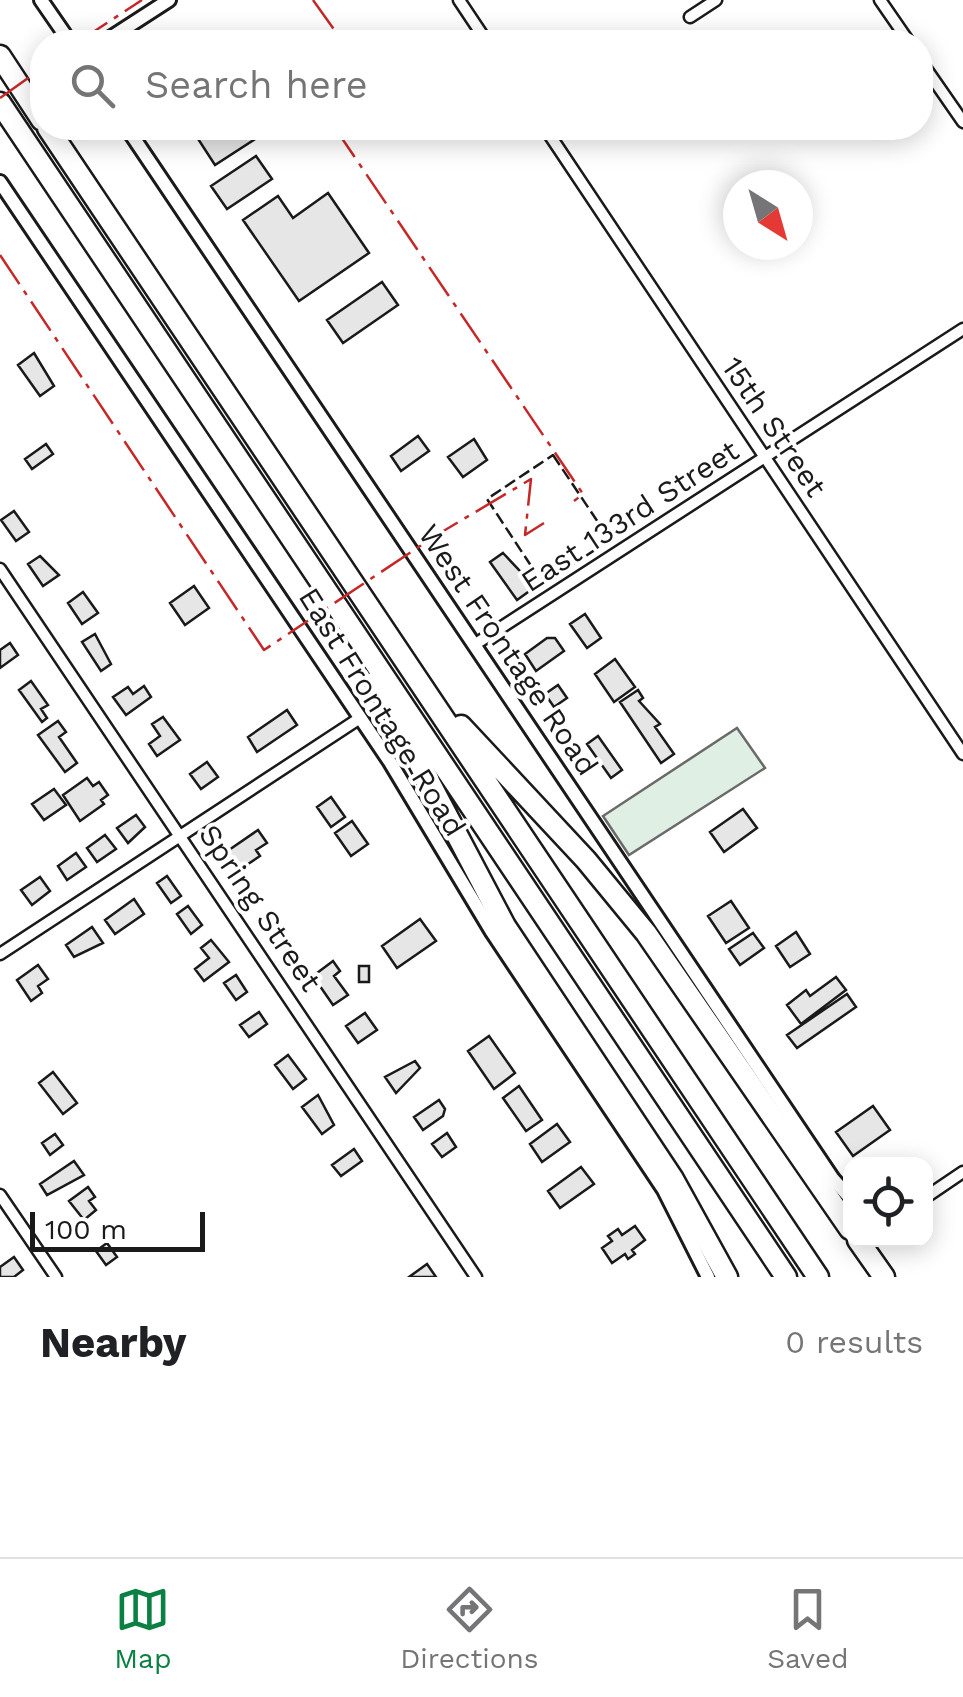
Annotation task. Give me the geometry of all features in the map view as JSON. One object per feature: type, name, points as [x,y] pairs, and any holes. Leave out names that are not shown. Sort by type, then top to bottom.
[{"type":"highway","points":[[0,56],[30,102]]},
{"type":"highway","points":[[0,103],[786,1277]]},
{"type":"highway","points":[[56,140],[818,1277]]},
{"type":"highway","points":[[364,646],[378,686],[496,912],[688,1204],[726,1277]]},
{"type":"highway","points":[[406,663],[527,802],[586,860],[646,933],[843,1219]]},
{"type":"highway","points":[[863,1247],[884,1277]]},
{"type":"street","points":[[42,0],[62,30]]},
{"type":"street","points":[[123,30],[170,0]]},
{"type":"street","points":[[459,0],[480,30]]},
{"type":"street","points":[[690,17],[716,0]]},
{"type":"street","points":[[880,0],[901,30]]},
{"type":"street","points":[[933,79],[963,122]]},
{"type":"street","name":"West Frontage Road","points":[[135,140],[843,1190]]},
{"type":"street","name":"15th Street","points":[[553,140],[963,754]]},
{"type":"street","name":"East Frontage Road","points":[[0,182],[360,718],[492,932],[664,1190],[708,1277]]},
{"type":"street","name":"East 133rd Street","points":[[474,646],[963,328]]},
{"type":"street","name":"Spring Street","points":[[0,569],[476,1277]]},
{"type":"street","points":[[0,954],[360,718]]},
{"type":"street","points":[[933,1191],[963,1172]]},
{"type":"street","points":[[0,1195],[56,1277]]},
{"type":"green space","points":[[737,728],[765,768],[629,855],[603,816]]},
{"type":"building","points":[[199,140],[254,140],[215,165]]},
{"type":"building","points":[[256,156],[272,179],[227,209],[211,186]]},
{"type":"building","points":[[328,193],[369,253],[299,301],[243,220],[278,196],[293,218]]},
{"type":"building","points":[[382,282],[398,305],[343,343],[327,320]]},
{"type":"building","points":[[34,353],[54,386],[40,396],[18,365]]},
{"type":"building","points":[[418,436],[429,451],[401,471],[391,456]]},
{"type":"building","points":[[474,439],[487,460],[463,477],[448,457]]},
{"type":"building","points":[[46,444],[53,454],[32,469],[25,459]]},
{"type":"building","points":[[14,511],[29,532],[16,541],[1,520]]},
{"type":"building","points":[[503,553],[535,587],[517,600],[490,562]]},
{"type":"building","points":[[40,556],[59,575],[43,586],[28,564]]},
{"type":"building","points":[[194,586],[209,608],[185,625],[170,603]]},
{"type":"building","points":[[83,592],[98,613],[82,624],[68,603]]},
{"type":"building","points":[[585,614],[601,638],[587,648],[570,624]]},
{"type":"building","points":[[95,634],[111,664],[101,671],[82,642]]},
{"type":"building","points":[[547,638],[555,638],[564,651],[536,671],[525,654]]},
{"type":"building","points":[[10,643],[18,655],[0,668],[0,650]]},
{"type":"building","points":[[615,659],[635,687],[614,702],[595,674]]},
{"type":"building","points":[[31,681],[48,705],[41,709],[47,718],[42,722],[19,690]]},
{"type":"building","points":[[558,685],[567,698],[554,707],[545,694]]},
{"type":"building","points":[[144,686],[151,697],[126,715],[113,697],[128,687],[133,694]]},
{"type":"building","points":[[638,690],[643,698],[639,701],[660,724],[655,727],[674,754],[661,763],[620,702]]},
{"type":"building","points":[[287,710],[297,725],[257,752],[248,737]]},
{"type":"building","points":[[163,717],[180,740],[157,756],[149,744],[160,736],[152,724]]},
{"type":"building","points":[[58,721],[66,732],[59,737],[77,763],[65,772],[38,735]]},
{"type":"building","points":[[598,736],[622,770],[611,778],[587,744]]},
{"type":"building","points":[[207,762],[218,777],[201,789],[190,774]]},
{"type":"building","points":[[87,778],[93,786],[99,782],[108,795],[101,800],[104,804],[80,821],[63,795]]},
{"type":"building","points":[[54,789],[66,805],[44,820],[32,804]]},
{"type":"building","points":[[331,797],[345,817],[331,827],[317,807]]},
{"type":"building","points":[[743,809],[757,828],[724,852],[710,832]]},
{"type":"building","points":[[136,815],[145,827],[128,843],[117,828]]},
{"type":"building","points":[[352,821],[368,844],[351,856],[335,833]]},
{"type":"building","points":[[258,830],[267,843],[256,850],[260,856],[239,870],[226,852]]},
{"type":"building","points":[[105,835],[116,849],[97,862],[87,848]]},
{"type":"building","points":[[76,853],[86,867],[67,880],[58,866]]},
{"type":"building","points":[[167,876],[181,896],[171,903],[157,883]]},
{"type":"building","points":[[40,877],[50,891],[32,905],[21,890]]},
{"type":"building","points":[[134,899],[144,914],[115,934],[105,920]]},
{"type":"building","points":[[731,901],[749,928],[726,943],[708,916]]},
{"type":"building","points":[[188,906],[202,925],[191,934],[177,914]]},
{"type":"building","points":[[420,919],[436,941],[397,968],[382,946]]},
{"type":"building","points":[[92,927],[103,943],[74,957],[66,945]]},
{"type":"building","points":[[796,932],[810,954],[790,967],[776,946]]},
{"type":"building","points":[[753,933],[764,948],[740,965],[729,949]]},
{"type":"building","points":[[211,940],[229,962],[204,981],[195,969],[209,958],[201,948]]},
{"type":"building","points":[[333,961],[340,971],[334,976],[348,995],[333,1005],[313,976]]},
{"type":"building","points":[[38,965],[48,979],[38,986],[42,993],[31,1001],[17,980]]},
{"type":"building","points":[[359,966],[369,966],[369,982],[359,982]]},
{"type":"building","points":[[236,975],[247,992],[236,1000],[224,983]]},
{"type":"building","points":[[836,977],[846,990],[801,1024],[787,1005],[806,990],[810,996]]},
{"type":"building","points":[[847,994],[856,1007],[797,1048],[787,1035]]},
{"type":"building","points":[[259,1012],[267,1024],[249,1037],[240,1025]]},
{"type":"building","points":[[365,1013],[377,1030],[358,1043],[346,1026]]},
{"type":"building","points":[[489,1036],[515,1073],[494,1089],[468,1051]]},
{"type":"building","points":[[288,1055],[306,1079],[293,1089],[275,1065]]},
{"type":"building","points":[[415,1061],[420,1068],[396,1093],[385,1077]]},
{"type":"building","points":[[53,1072],[77,1103],[63,1114],[39,1083]]},
{"type":"building","points":[[519,1086],[542,1120],[526,1131],[503,1098]]},
{"type":"building","points":[[318,1095],[334,1125],[322,1134],[302,1107]]},
{"type":"building","points":[[439,1100],[445,1109],[443,1116],[423,1130],[414,1117]]},
{"type":"building","points":[[873,1106],[890,1130],[853,1156],[836,1132]]},
{"type":"building","points":[[557,1124],[570,1142],[542,1162],[530,1144]]},
{"type":"building","points":[[447,1133],[456,1147],[442,1157],[432,1144]]},
{"type":"building","points":[[55,1134],[63,1145],[50,1155],[42,1143]]},
{"type":"building","points":[[354,1149],[362,1161],[341,1176],[332,1165]]},
{"type":"building","points":[[74,1161],[84,1175],[47,1195],[40,1184]]},
{"type":"building","points":[[581,1167],[594,1184],[560,1208],[548,1191]]},
{"type":"building","points":[[88,1187],[95,1197],[89,1201],[96,1210],[84,1220],[69,1201]]},
{"type":"building","points":[[635,1226],[645,1240],[632,1250],[635,1254],[628,1259],[625,1254],[612,1263],[602,1248],[612,1241],[608,1236],[618,1229],[622,1235]]},
{"type":"building","points":[[107,1243],[117,1257],[106,1265],[96,1251]]},
{"type":"building","points":[[14,1257],[23,1270],[14,1277],[0,1277],[0,1267]]},
{"type":"building","points":[[427,1264],[436,1277],[409,1277]]},
{"type":"fence","points":[[553,455],[610,540],[543,584],[487,499],[553,455]]},
{"type":"power","points":[[96,30],[142,0]]},
{"type":"power","points":[[313,0],[334,30]]},
{"type":"power","points":[[0,98],[30,77]]},
{"type":"power","points":[[343,140],[583,494],[574,501]]},
{"type":"power","points":[[0,255],[264,650],[435,536],[531,479],[525,535],[544,523]]}]
